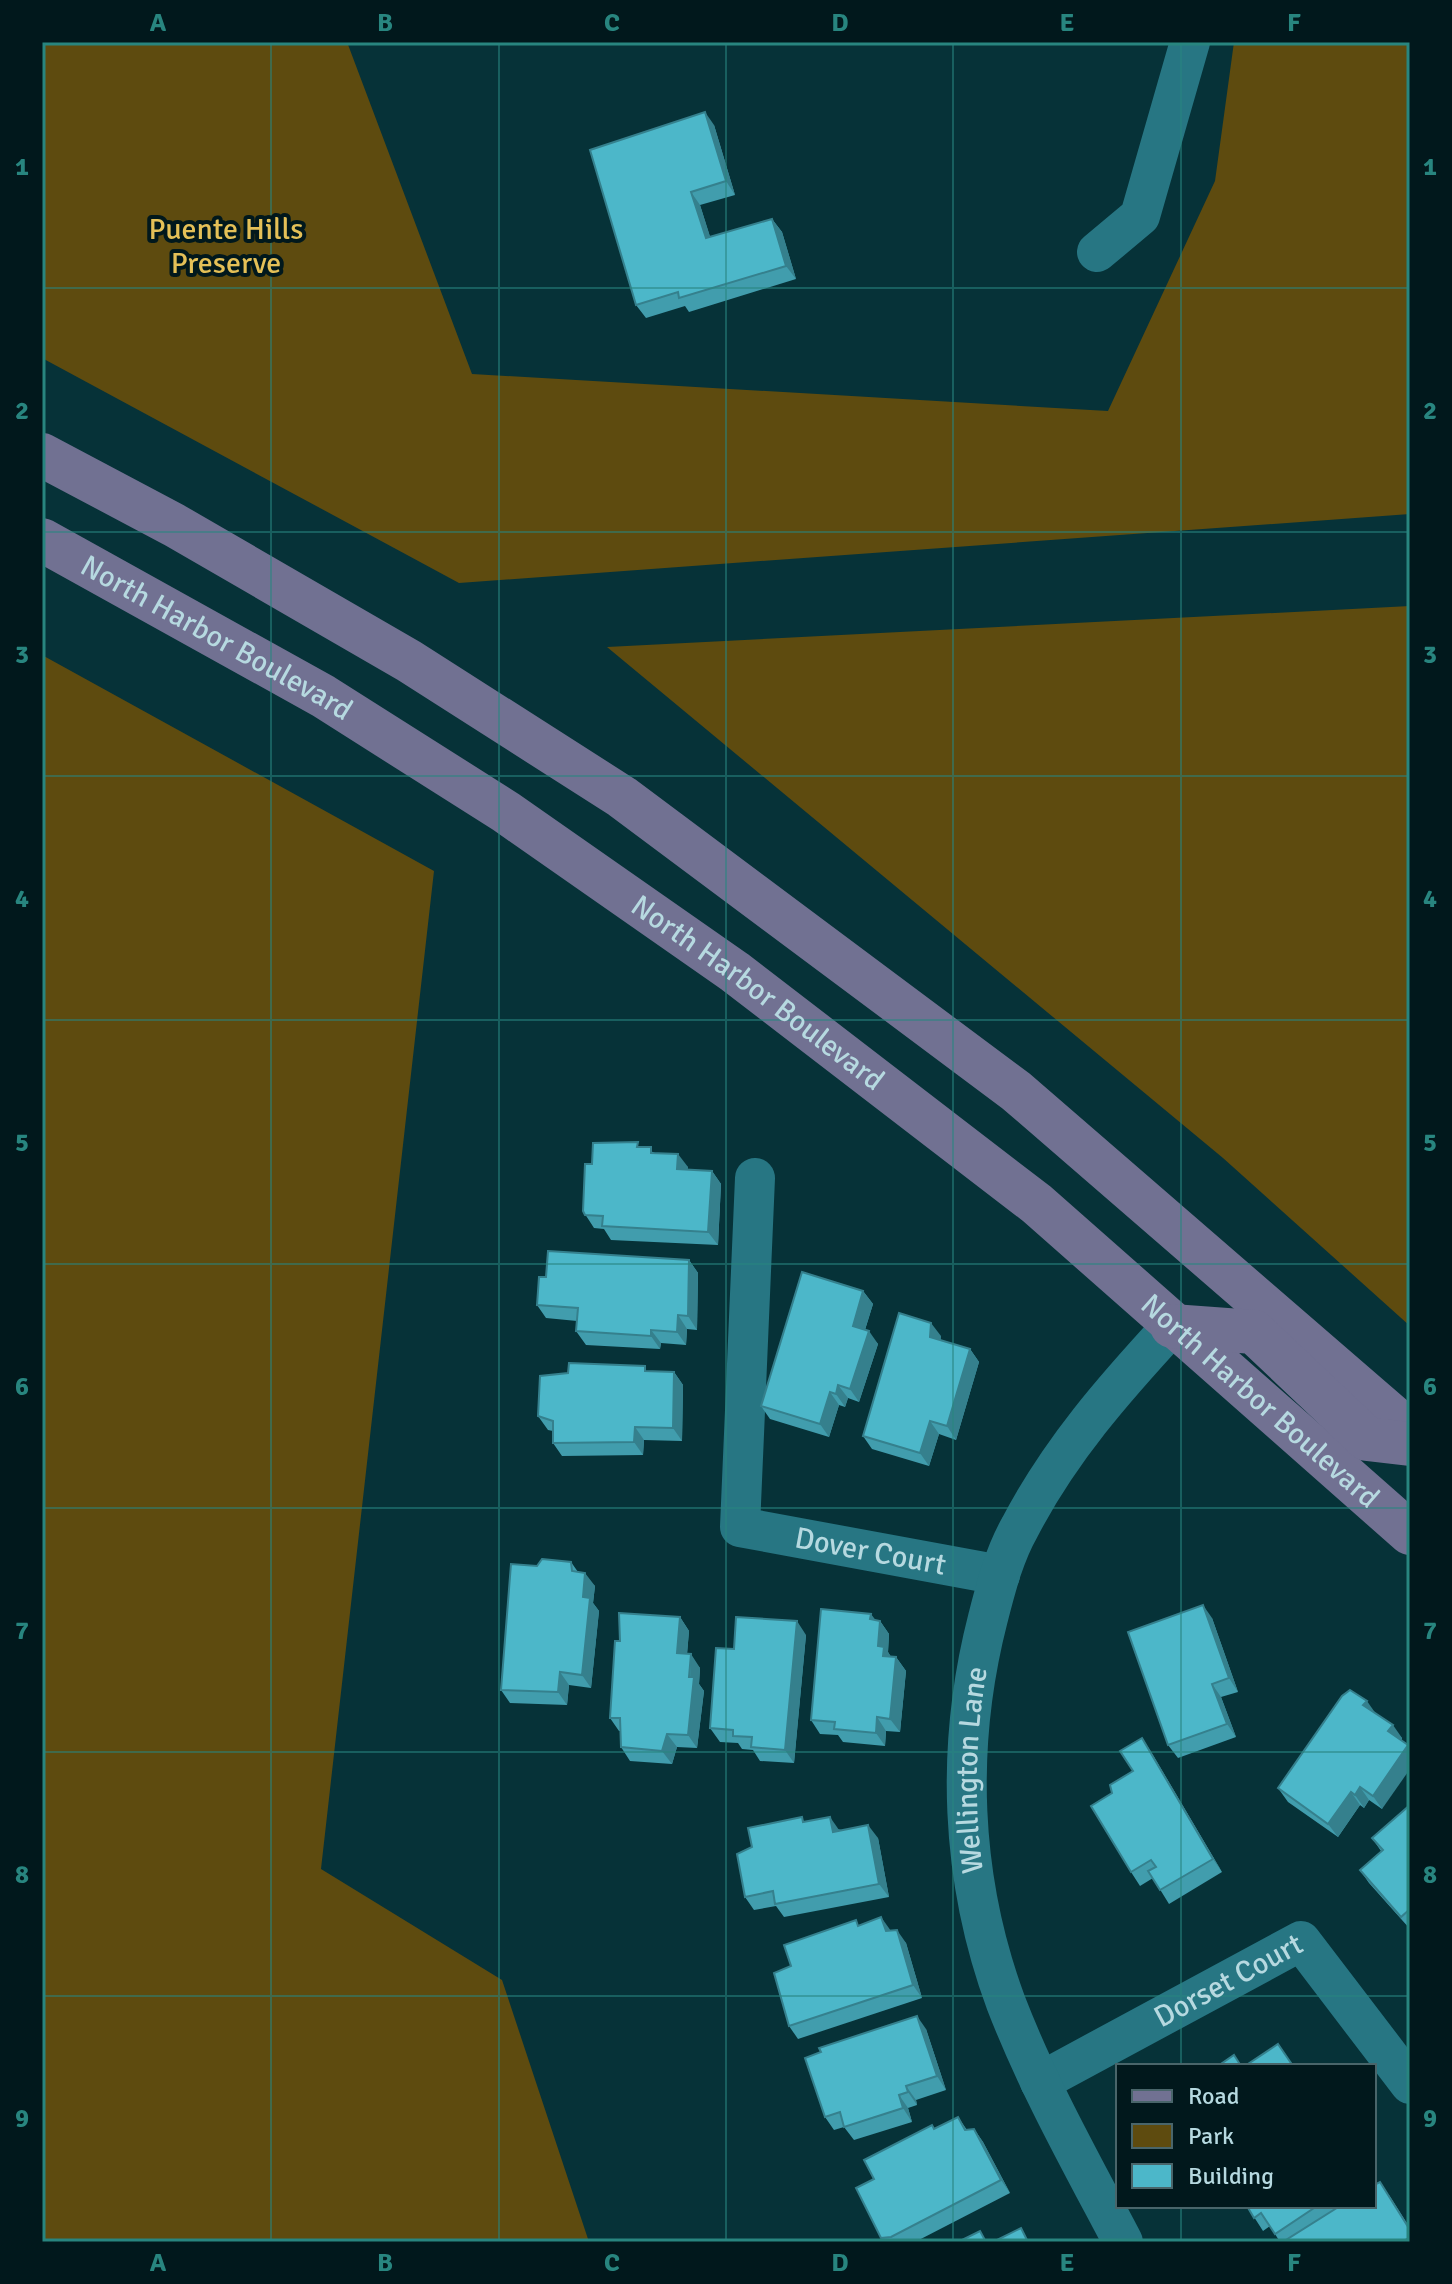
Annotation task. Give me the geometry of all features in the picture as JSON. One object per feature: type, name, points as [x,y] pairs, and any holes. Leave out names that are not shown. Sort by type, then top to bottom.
[{"type":"main road","points":[[42,455],[174,525],[395,653],[622,797],[1016,1091],[1410,1432]]},
{"type":"main road","name":"North Harbor Boulevard","points":[[42,540],[323,696],[506,812],[735,972],[1024,1194],[1410,1533]]},
{"type":"main road","points":[[1172,1326],[1254,1332],[1367,1439],[1410,1444]]},
{"type":"street","points":[[1097,252],[1140,216],[1190,42]]},
{"type":"street","name":"Dover Court","points":[[755,1178],[740,1527],[1000,1575]]},
{"type":"street","name":"Wellington Lane","points":[[1123,2242],[1040,2082],[1006,2002],[979,1914],[967,1836],[965,1758],[975,1679],[1000,1575],[1018,1529],[1056,1464],[1099,1405],[1172,1326]]},
{"type":"street","name":"Dorset Court","points":[[1040,2082],[1301,1941],[1410,2084]]},
{"type":"green space","name":"Puente Hills Preserve","points":[[42,42],[347,42],[472,374],[1108,411],[1215,181],[1234,42],[1410,42],[1410,514],[459,583],[42,358]]},
{"type":"green space","points":[[1410,606],[1410,1326],[1223,1158],[607,647]]},
{"type":"green space","points":[[42,655],[434,871],[321,1869],[502,1980],[589,2242],[42,2242]]},
{"type":"building","points":[[705,112],[726,181],[691,192],[706,238],[772,219],[786,266],[679,298],[678,292],[636,305],[590,150]]},
{"type":"building","points":[[638,1142],[637,1147],[651,1147],[651,1153],[678,1154],[677,1169],[712,1171],[708,1232],[602,1226],[603,1216],[585,1215],[585,1164],[592,1164],[593,1143]]},
{"type":"building","points":[[548,1251],[689,1260],[688,1316],[678,1315],[677,1332],[651,1330],[651,1336],[576,1331],[578,1308],[537,1305],[539,1277],[546,1277]]},
{"type":"building","points":[[802,1272],[863,1291],[853,1326],[869,1331],[850,1389],[838,1385],[836,1394],[830,1392],[820,1424],[761,1406]]},
{"type":"building","points":[[899,1313],[931,1323],[930,1337],[970,1349],[947,1426],[930,1421],[920,1453],[863,1436]]},
{"type":"building","points":[[569,1363],[645,1366],[645,1371],[674,1372],[673,1428],[635,1427],[634,1442],[553,1443],[553,1421],[538,1416],[540,1376],[568,1373]]},
{"type":"building","points":[[542,1559],[571,1562],[572,1571],[585,1573],[583,1597],[590,1598],[582,1675],[560,1672],[558,1692],[501,1690],[511,1564],[537,1566]]},
{"type":"building","points":[[1203,1605],[1229,1678],[1212,1684],[1227,1724],[1168,1745],[1128,1632]]},
{"type":"building","points":[[821,1609],[871,1614],[870,1619],[880,1621],[878,1646],[884,1647],[883,1656],[896,1657],[890,1719],[877,1717],[876,1733],[834,1729],[835,1722],[811,1720]]},
{"type":"building","points":[[619,1613],[680,1617],[677,1653],[691,1654],[689,1677],[694,1677],[688,1735],[667,1734],[662,1751],[621,1747],[620,1718],[610,1718],[615,1641],[620,1641]]},
{"type":"building","points":[[736,1617],[797,1621],[785,1750],[751,1747],[752,1737],[733,1736],[733,1730],[710,1728],[716,1648],[734,1649]]},
{"type":"building","points":[[1350,1690],[1367,1701],[1363,1705],[1393,1725],[1388,1731],[1408,1745],[1373,1796],[1360,1787],[1355,1795],[1351,1792],[1328,1824],[1278,1788],[1342,1696]]},
{"type":"building","points":[[1142,1738],[1213,1859],[1160,1890],[1148,1871],[1156,1867],[1151,1860],[1131,1872],[1091,1806],[1112,1793],[1110,1785],[1133,1771],[1120,1751]]},
{"type":"building","points":[[1410,1805],[1410,1909],[1401,1917],[1360,1870],[1383,1850],[1372,1838]]},
{"type":"building","points":[[802,1817],[803,1822],[830,1817],[833,1832],[868,1825],[879,1884],[775,1904],[773,1891],[745,1897],[737,1854],[752,1847],[748,1828]]},
{"type":"building","points":[[881,1917],[886,1931],[897,1930],[913,1985],[789,2026],[774,1973],[791,1966],[784,1945],[856,1920],[858,1926]]},
{"type":"building","points":[[917,2016],[937,2076],[906,2086],[908,2092],[899,2095],[903,2108],[844,2127],[840,2112],[825,2117],[805,2058],[821,2052],[819,2048]]},
{"type":"building","points":[[1278,2044],[1292,2064],[1248,2064]]},
{"type":"building","points":[[1234,2055],[1240,2064],[1221,2064]]},
{"type":"building","points":[[958,2117],[965,2130],[974,2129],[1001,2180],[891,2237],[881,2238],[856,2188],[874,2179],[864,2160],[932,2125],[934,2129]]},
{"type":"building","points":[[1380,2182],[1410,2230],[1410,2237],[1402,2242],[1286,2240],[1337,2208],[1376,2208],[1376,2184]]},
{"type":"building","points":[[1248,2208],[1314,2208],[1275,2234],[1261,2213],[1254,2218]]},
{"type":"building","points":[[1021,2228],[1028,2242],[993,2242]]},
{"type":"building","points":[[980,2231],[986,2242],[958,2242]]}]
